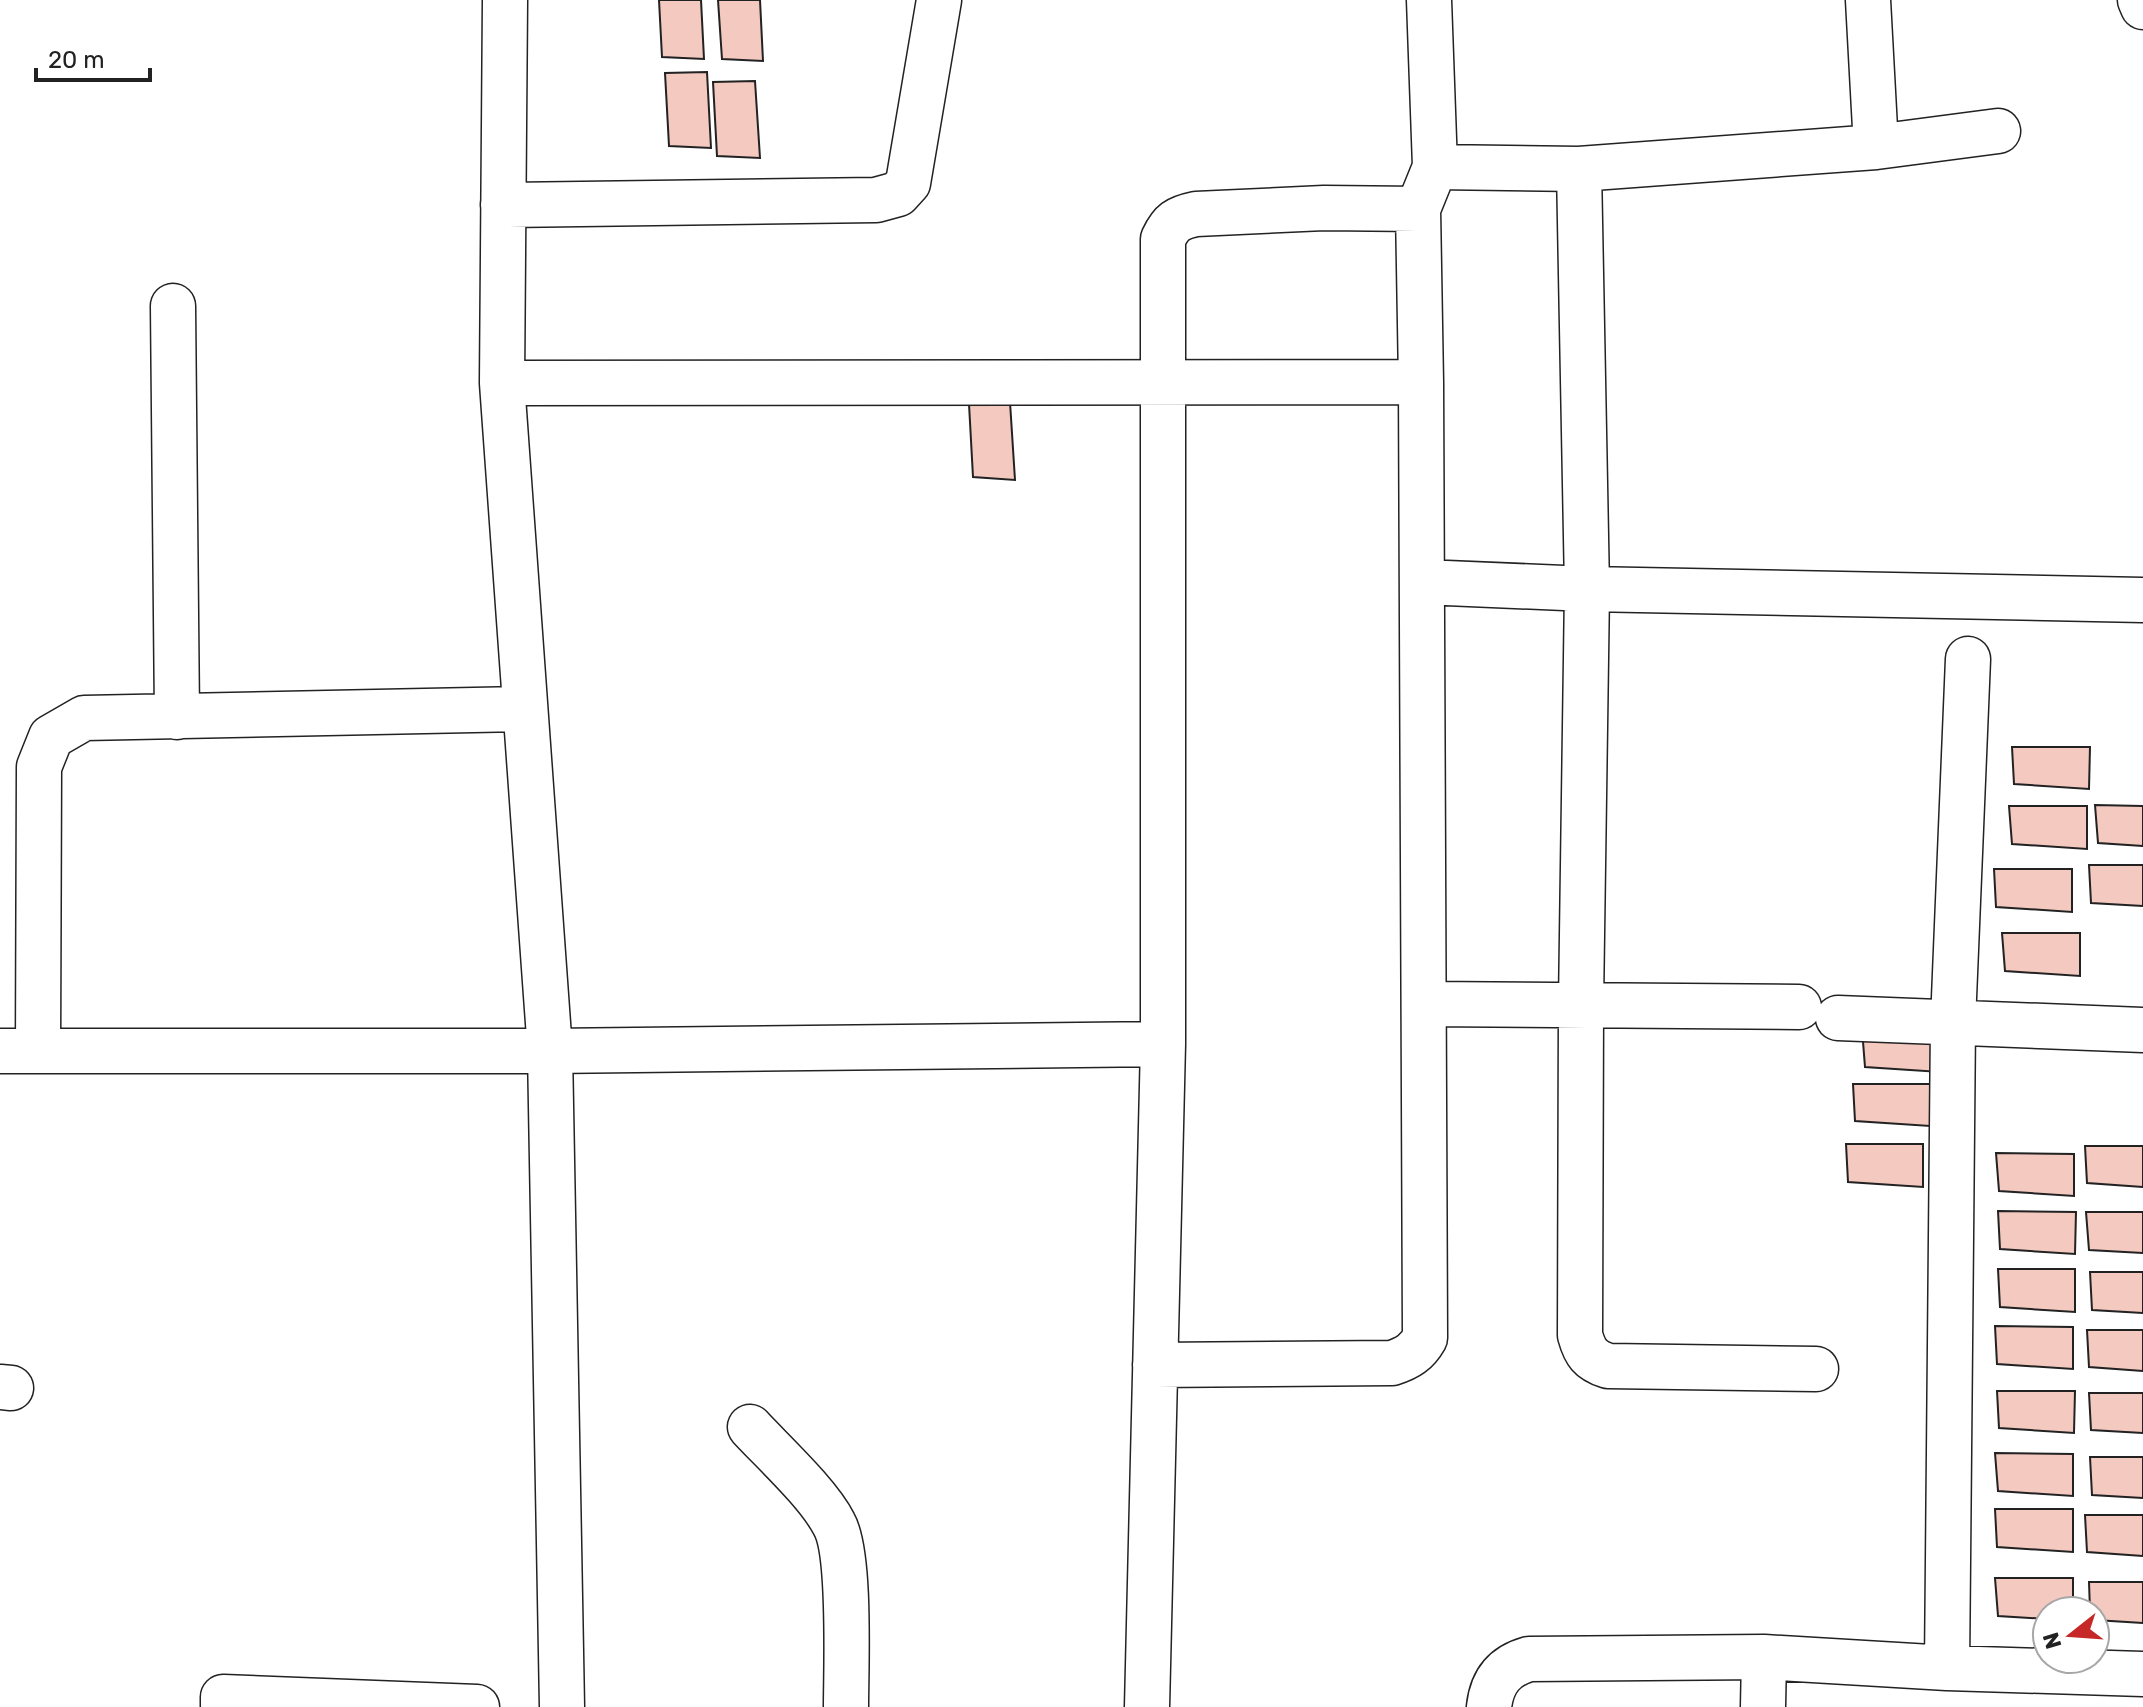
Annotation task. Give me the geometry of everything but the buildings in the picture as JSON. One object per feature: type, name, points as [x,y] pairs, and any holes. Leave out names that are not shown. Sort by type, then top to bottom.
[{"type":"street","points":[[505,0],[502,383],[550,1051],[562,1707]]},
{"type":"street","points":[[503,205],[876,200],[898,194],[908,183],[939,0]]},
{"type":"street","points":[[1155,1365],[1392,1363],[1417,1351],[1425,1338],[1426,1004],[1418,209],[1435,167],[1429,0]]},
{"type":"street","points":[[1868,0],[1876,147]]},
{"type":"street","points":[[2140,0],[2143,7]]},
{"type":"street","points":[[1435,167],[1579,169],[1876,147],[1998,131]]},
{"type":"street","points":[[1579,169],[1587,589],[1580,1335],[1585,1352],[1595,1362],[1608,1366],[1816,1369]]},
{"type":"street","points":[[1147,1707],[1163,1044],[1163,239],[1177,218],[1196,214],[1324,208],[1418,209]]},
{"type":"street","points":[[173,306],[177,717]]},
{"type":"street","points":[[502,383],[1421,382]]},
{"type":"street","points":[[1423,582],[1587,589],[2143,600]]},
{"type":"street","points":[[1947,1668],[1953,1022],[1968,659]]},
{"type":"street","points":[[525,709],[84,718],[51,737],[39,767],[19,1051],[550,1051],[1163,1044]]},
{"type":"street","points":[[1426,1004],[1581,1004],[1818,1012],[1953,1022],[2143,1030]]},
{"type":"street","points":[[750,1427],[825,1509],[836,1527],[843,1558],[846,1707]]},
{"type":"street","points":[[1763,1707],[1764,1657]]},
{"type":"street","points":[[1489,1707],[1491,1691],[1501,1673],[1514,1663],[1529,1659],[1764,1657],[1947,1668],[2143,1674]]},
{"type":"street","points":[[223,1707],[223,1697],[477,1707]]}]
